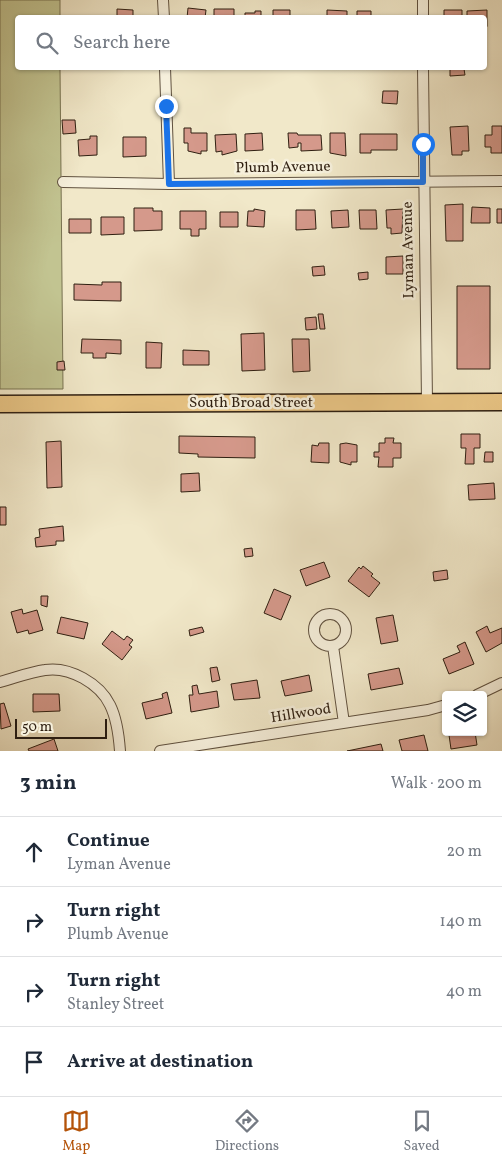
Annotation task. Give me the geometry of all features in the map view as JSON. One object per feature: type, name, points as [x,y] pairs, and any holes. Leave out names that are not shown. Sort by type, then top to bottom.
[{"type":"main road","name":"South Broad Street","points":[[0,404],[502,402]]},
{"type":"street","points":[[163,0],[164,15]]},
{"type":"street","points":[[423,0],[423,15]]},
{"type":"street","points":[[165,70],[169,184]]},
{"type":"street","name":"Lyman Avenue","points":[[423,70],[426,402]]},
{"type":"street","name":"Plumb Avenue","points":[[63,182],[169,184],[502,181]]},
{"type":"street","points":[[333,646],[344,723]]},
{"type":"street","points":[[0,682],[47,669],[72,673],[92,683],[110,705],[119,736],[120,751]]},
{"type":"street","points":[[485,691],[502,683]]},
{"type":"street","name":"Hillwood","points":[[160,751],[428,710],[442,706]]},
{"type":"green space","points":[[0,0],[60,0],[60,15],[15,15],[15,70],[60,70],[63,389],[0,389]]},
{"type":"building","points":[[188,8],[206,10],[205,15],[187,15]]},
{"type":"building","points":[[117,9],[133,10],[133,15],[117,15]]},
{"type":"building","points":[[214,9],[234,9],[234,15],[214,15]]},
{"type":"building","points":[[273,10],[290,10],[290,15],[273,15]]},
{"type":"building","points":[[327,10],[347,11],[347,15],[327,15]]},
{"type":"building","points":[[444,10],[462,10],[462,15],[444,15]]},
{"type":"building","points":[[487,10],[487,15],[467,15],[467,11]]},
{"type":"building","points":[[255,11],[261,11],[261,15],[245,15],[245,13],[255,13]]},
{"type":"building","points":[[357,11],[371,11],[371,15],[357,15]]},
{"type":"building","points":[[450,70],[464,70],[465,75],[450,76]]},
{"type":"building","points":[[383,91],[398,91],[397,104],[382,103]]},
{"type":"building","points":[[62,120],[75,120],[76,133],[63,134]]},
{"type":"building","points":[[468,126],[469,151],[462,151],[462,155],[452,155],[450,127]]},
{"type":"building","points":[[492,126],[502,126],[502,153],[491,153],[491,147],[485,147],[485,135],[492,135]]},
{"type":"building","points":[[184,128],[191,128],[191,133],[207,133],[207,151],[201,151],[201,154],[188,151],[188,143],[184,143]]},
{"type":"building","points":[[262,133],[263,150],[245,151],[245,134]]},
{"type":"building","points":[[288,133],[321,135],[322,150],[301,151],[301,143],[298,143],[298,147],[289,148]]},
{"type":"building","points":[[330,133],[345,133],[346,156],[330,153]]},
{"type":"building","points":[[236,134],[237,151],[222,155],[222,151],[216,152],[215,135]]},
{"type":"building","points":[[360,134],[397,134],[397,150],[371,150],[371,153],[360,153]]},
{"type":"building","points":[[90,136],[97,136],[97,155],[79,156],[78,140],[90,139]]},
{"type":"building","points":[[123,137],[146,137],[146,156],[123,157]]},
{"type":"building","points":[[463,204],[463,241],[446,241],[445,205]]},
{"type":"building","points":[[472,207],[490,208],[490,223],[471,223]]},
{"type":"building","points":[[134,208],[153,208],[153,211],[162,211],[162,230],[134,231]]},
{"type":"building","points":[[254,209],[265,211],[264,227],[247,226],[248,211],[254,211]]},
{"type":"building","points":[[403,209],[402,233],[391,234],[391,228],[387,228],[386,210]]},
{"type":"building","points":[[497,209],[502,209],[502,223],[497,223]]},
{"type":"building","points":[[296,210],[315,210],[316,229],[296,230]]},
{"type":"building","points":[[348,210],[349,227],[332,228],[331,211]]},
{"type":"building","points":[[359,210],[376,210],[377,229],[360,229]]},
{"type":"building","points":[[180,211],[206,211],[206,229],[199,229],[199,236],[191,236],[191,229],[180,229]]},
{"type":"building","points":[[220,212],[238,212],[238,227],[220,227]]},
{"type":"building","points":[[101,217],[124,217],[124,234],[101,235]]},
{"type":"building","points":[[69,219],[91,219],[91,233],[69,233]]},
{"type":"building","points":[[403,256],[403,274],[386,274],[386,257]]},
{"type":"building","points":[[324,266],[325,275],[313,276],[312,267]]},
{"type":"building","points":[[368,272],[368,279],[359,280],[358,273]]},
{"type":"building","points":[[102,282],[121,282],[121,301],[74,300],[74,284],[102,285]]},
{"type":"building","points":[[457,286],[490,286],[490,369],[457,369]]},
{"type":"building","points":[[318,314],[323,314],[325,329],[320,329]]},
{"type":"building","points":[[316,317],[317,329],[306,330],[305,318]]},
{"type":"building","points":[[264,333],[265,370],[242,371],[241,334]]},
{"type":"building","points":[[82,339],[121,340],[121,354],[106,353],[106,358],[93,358],[93,353],[81,353]]},
{"type":"building","points":[[292,339],[309,339],[310,371],[293,372]]},
{"type":"building","points":[[146,342],[162,343],[161,368],[146,368]]},
{"type":"building","points":[[183,350],[209,351],[209,365],[183,365]]},
{"type":"building","points":[[64,361],[65,370],[57,370],[57,362]]},
{"type":"building","points":[[461,434],[480,434],[480,448],[474,448],[474,464],[465,464],[466,448],[461,448]]},
{"type":"building","points":[[179,436],[255,437],[255,458],[198,457],[198,454],[179,453]]},
{"type":"building","points":[[385,438],[394,438],[393,443],[401,443],[401,458],[393,458],[393,467],[378,467],[379,457],[374,457],[374,452],[379,452],[379,443],[385,443]]},
{"type":"building","points":[[61,441],[62,487],[47,488],[46,442]]},
{"type":"building","points":[[319,443],[329,443],[329,463],[311,462],[312,445],[318,446]]},
{"type":"building","points":[[340,444],[357,445],[357,462],[351,462],[351,465],[340,462]]},
{"type":"building","points":[[485,452],[493,452],[493,462],[484,462]]},
{"type":"building","points":[[199,473],[200,491],[181,492],[181,474]]},
{"type":"building","points":[[494,483],[495,499],[469,500],[468,485]]},
{"type":"building","points":[[0,507],[6,507],[6,525],[0,525]]},
{"type":"building","points":[[63,526],[64,541],[56,541],[56,545],[36,547],[35,538],[40,537],[39,529]]},
{"type":"building","points":[[252,548],[253,556],[245,557],[244,549]]},
{"type":"building","points":[[324,562],[330,577],[306,586],[300,570]]},
{"type":"building","points":[[363,566],[380,583],[369,597],[348,581],[359,567],[361,569]]},
{"type":"building","points":[[447,570],[448,579],[434,581],[433,572]]},
{"type":"building","points":[[274,589],[291,596],[281,620],[264,613]]},
{"type":"building","points":[[41,596],[48,596],[47,607],[41,605]]},
{"type":"building","points":[[22,609],[23,614],[37,610],[43,630],[29,634],[28,630],[17,633],[11,612]]},
{"type":"building","points":[[393,615],[398,641],[381,644],[376,618]]},
{"type":"building","points":[[61,617],[88,623],[84,639],[57,633]]},
{"type":"building","points":[[487,626],[490,633],[502,628],[502,643],[486,652],[476,632]]},
{"type":"building","points":[[202,627],[204,632],[190,636],[189,630]]},
{"type":"building","points":[[112,631],[124,640],[127,636],[133,640],[129,645],[132,647],[122,660],[102,644]]},
{"type":"building","points":[[465,642],[474,664],[449,674],[443,659],[460,652],[457,646]]},
{"type":"building","points":[[217,667],[220,680],[212,682],[210,668]]},
{"type":"building","points":[[399,668],[403,684],[371,690],[368,674]]},
{"type":"building","points":[[309,675],[312,691],[285,696],[281,681]]},
{"type":"building","points":[[257,680],[260,698],[234,700],[231,684]]},
{"type":"building","points":[[197,685],[199,694],[217,691],[219,707],[191,712],[189,695],[193,695],[192,686]]},
{"type":"building","points":[[167,692],[172,713],[146,719],[142,703],[163,698],[162,694]]},
{"type":"building","points":[[33,694],[59,694],[60,711],[33,712]]},
{"type":"building","points":[[4,703],[11,726],[1,729],[0,704]]},
{"type":"building","points":[[424,735],[428,751],[402,751],[399,740]]},
{"type":"building","points":[[449,736],[476,736],[477,745],[451,749]]},
{"type":"building","points":[[54,739],[58,751],[29,751],[28,749]]},
{"type":"building","points":[[381,744],[383,751],[347,751]]},
{"type":"route","points":[[166,106],[169,184],[423,182],[423,144]]}]
